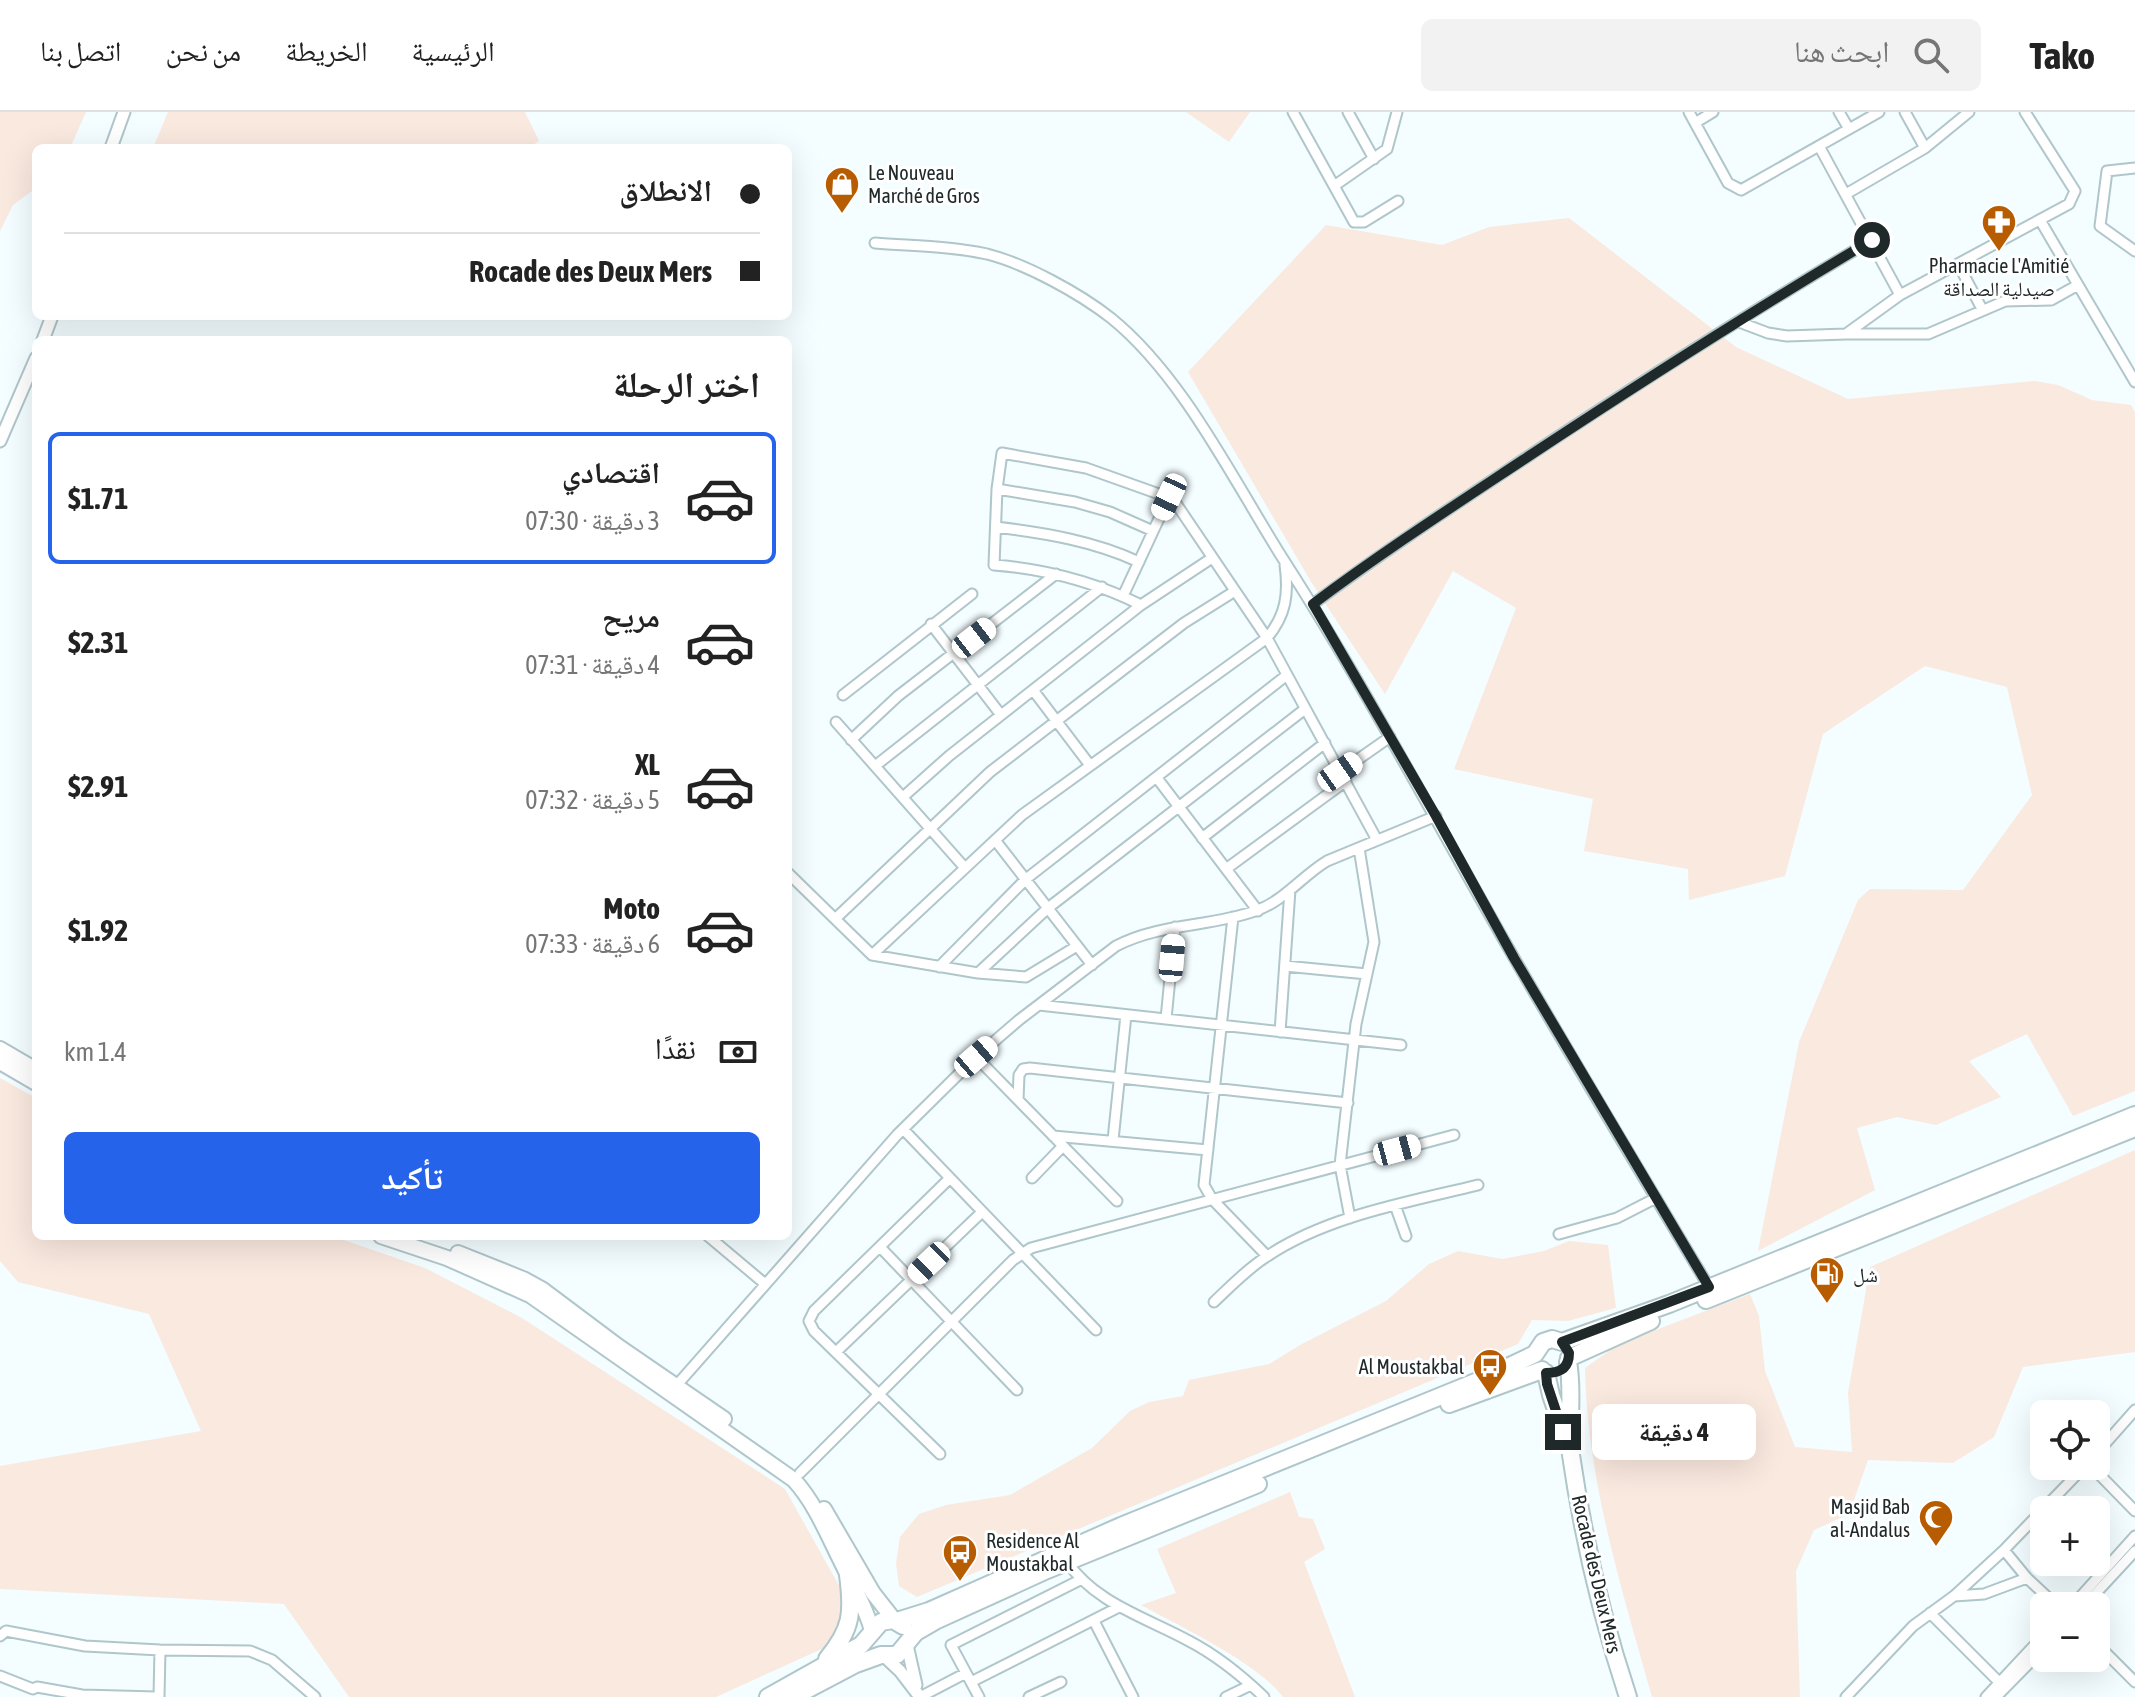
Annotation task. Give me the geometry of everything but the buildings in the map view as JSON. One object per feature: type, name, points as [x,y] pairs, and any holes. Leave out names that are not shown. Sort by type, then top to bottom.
[{"type":"highway","points":[[1562,1342],[1709,1287],[2135,1115]]},
{"type":"highway","points":[[768,1697],[865,1642],[881,1622],[929,1611],[1448,1405],[1544,1372],[1560,1372],[1568,1360],[1669,1314],[2135,1128]]},
{"type":"highway","points":[[793,1697],[839,1671],[883,1656],[897,1655],[916,1632],[1064,1558],[1478,1381],[1535,1354],[1543,1342],[1552,1339],[1562,1342],[1568,1360]]},
{"type":"highway","points":[[1535,1354],[1535,1360],[1544,1372]]},
{"type":"highway","name":"Rocade des Deux Mers","points":[[1568,1360],[1571,1385],[1570,1451],[1583,1530],[1628,1697]]},
{"type":"highway","name":"Rocade des Deux Mers","points":[[1544,1372],[1570,1451]]},
{"type":"highway","points":[[820,1667],[840,1644],[849,1624],[852,1612],[848,1575]]},
{"type":"highway","points":[[896,1621],[906,1631],[907,1644]]},
{"type":"highway","points":[[872,1632],[871,1643],[883,1656]]},
{"type":"main road","points":[[0,1049],[32,1068]]},
{"type":"main road","points":[[0,1062],[32,1081]]},
{"type":"main road","points":[[393,1240],[447,1258],[530,1295],[783,1472],[807,1496],[866,1608],[872,1632]]},
{"type":"main road","points":[[422,1240],[537,1286],[800,1473],[810,1484],[873,1593],[896,1621]]},
{"type":"street","points":[[112,144],[124,112]]},
{"type":"street","points":[[1293,112],[1357,223],[1364,222],[1398,201]]},
{"type":"street","points":[[1348,112],[1374,159]]},
{"type":"street","points":[[1334,186],[1387,149],[1397,112]]},
{"type":"street","points":[[1689,112],[1728,183],[1741,190],[1879,112]]},
{"type":"street","points":[[1695,123],[1713,112]]},
{"type":"street","points":[[1839,112],[1849,129]]},
{"type":"street","points":[[1905,112],[1925,148]]},
{"type":"street","points":[[1846,194],[1925,148],[1969,112]]},
{"type":"street","points":[[1846,334],[1900,295],[2069,204],[2075,191],[2025,112]]},
{"type":"street","points":[[1819,146],[1900,295]]},
{"type":"street","points":[[2135,168],[2107,171],[2100,226],[2135,251]]},
{"type":"street","points":[[2040,220],[2135,382]]},
{"type":"street","points":[[1313,604],[1358,570],[1516,464],[1872,240]]},
{"type":"street","points":[[875,243],[968,251],[997,257],[1067,290],[1106,314],[1138,343],[1169,378],[1313,604],[1514,958],[1709,1287]]},
{"type":"street","points":[[1958,264],[1982,309]]},
{"type":"street","points":[[1739,322],[1754,329],[1787,336],[1928,334],[1982,309],[2013,299],[2051,300],[2078,285]]},
{"type":"street","points":[[0,441],[32,367]]},
{"type":"street","points":[[1141,605],[1102,587],[1056,574],[994,565],[997,489],[1002,453],[1086,468],[1169,497],[1267,638],[1377,840]]},
{"type":"street","points":[[997,489],[1075,502],[1110,512],[1153,531]]},
{"type":"street","points":[[1123,596],[1169,497]]},
{"type":"street","points":[[996,527],[1073,540],[1139,562]]},
{"type":"street","points":[[903,797],[1141,605],[1212,558]]},
{"type":"street","points":[[872,955],[1022,815],[1267,638],[1286,604],[1284,561]]},
{"type":"street","points":[[851,740],[898,696],[1056,574]]},
{"type":"street","points":[[875,766],[1102,587]]},
{"type":"street","points":[[835,919],[990,772],[1184,623],[1235,591]]},
{"type":"street","points":[[843,695],[972,594]]},
{"type":"street","points":[[931,624],[1001,715]]},
{"type":"street","points":[[939,967],[1026,879],[1287,675]]},
{"type":"street","points":[[1033,690],[1089,764]]},
{"type":"street","points":[[978,973],[1048,908],[1305,709]]},
{"type":"street","points":[[836,722],[965,868]]},
{"type":"street","points":[[1226,869],[1390,737]]},
{"type":"street","points":[[1202,838],[1325,743]]},
{"type":"street","points":[[1157,778],[1258,911]]},
{"type":"street","points":[[676,1386],[903,1129],[976,1057],[1092,965],[1133,937],[1258,911],[1290,890],[1311,871],[1436,816]]},
{"type":"street","points":[[995,840],[1092,965]]},
{"type":"street","points":[[1350,1218],[1340,1165],[1355,1040],[1374,942],[1359,848]]},
{"type":"street","points":[[792,877],[872,955],[978,973],[1026,977],[1077,946]]},
{"type":"street","points":[[1280,1032],[1290,890]]},
{"type":"street","points":[[1233,917],[1204,1185],[1212,1199],[1267,1256]]},
{"type":"street","points":[[1166,1019],[1175,927]]},
{"type":"street","points":[[1285,966],[1367,974]]},
{"type":"street","points":[[1039,1005],[1401,1045]]},
{"type":"street","points":[[1113,1140],[1126,1015]]},
{"type":"street","points":[[976,1057],[1117,1201]]},
{"type":"street","points":[[1018,1100],[1019,1075],[1026,1068],[1348,1103]]},
{"type":"street","points":[[903,1129],[1096,1330]]},
{"type":"street","points":[[800,1473],[877,1393],[1022,1253],[1040,1245],[1454,1135]]},
{"type":"street","points":[[1053,1136],[1208,1150]]},
{"type":"street","points":[[1032,1178],[1063,1146]]},
{"type":"street","points":[[940,1454],[810,1326],[810,1316],[950,1178]]},
{"type":"street","points":[[1214,1302],[1267,1256],[1350,1218],[1478,1185]]},
{"type":"street","points":[[1559,1234],[1617,1218],[1656,1198]]},
{"type":"street","points":[[1395,1205],[1406,1236]]},
{"type":"street","points":[[836,1352],[982,1212]]},
{"type":"street","points":[[713,1240],[764,1283]]},
{"type":"street","points":[[880,1247],[1017,1390]]},
{"type":"street","points":[[2110,1438],[2135,1410]]},
{"type":"street","points":[[1846,1697],[1913,1626],[1954,1596],[2074,1480]]},
{"type":"street","points":[[2103,1480],[2135,1511]]},
{"type":"street","points":[[2085,1592],[2135,1536]]},
{"type":"street","points":[[2004,1550],[2042,1592]]},
{"type":"street","points":[[2097,1592],[2135,1551]]},
{"type":"street","points":[[1064,1558],[1082,1579],[1117,1608],[1148,1619],[1192,1642],[1264,1697]]},
{"type":"street","points":[[1954,1596],[1984,1594],[2027,1578]]},
{"type":"street","points":[[979,1697],[951,1645],[1082,1579]]},
{"type":"street","points":[[920,1697],[1117,1608]]},
{"type":"street","points":[[1930,1613],[1999,1682]]},
{"type":"street","points":[[1094,1621],[1133,1697]]},
{"type":"street","points":[[0,1636],[6,1631],[16,1631],[53,1642],[160,1650],[250,1651],[272,1660],[315,1697]]},
{"type":"street","points":[[883,1656],[900,1671],[920,1697],[907,1644]]},
{"type":"street","points":[[0,1676],[36,1693],[37,1687],[82,1695],[157,1697],[160,1650]]},
{"type":"street","points":[[1986,1697],[2030,1650]]},
{"type":"street","points":[[2110,1657],[2135,1682]]},
{"type":"street","points":[[1996,1697],[2030,1662]]},
{"type":"street","points":[[1029,1697],[1061,1682]]},
{"type":"street","points":[[1226,1697],[1251,1685]]},
{"type":"shaded area","points":[[0,112],[86,112],[72,144],[32,144],[32,191],[13,205],[0,231]]},
{"type":"shaded area","points":[[168,112],[525,112],[539,141],[534,144],[155,144]]},
{"type":"shaded area","points":[[1186,112],[1250,112],[1229,142]]},
{"type":"shaded area","points":[[1569,218],[1736,347],[1848,399],[2035,381],[2058,385],[2092,400],[2131,405],[2135,412],[2135,1091],[2073,1116],[2027,1034],[1969,1061],[2001,1097],[1936,1125],[1897,1117],[1857,1128],[1875,1190],[1758,1251],[1799,1042],[1858,900],[1870,889],[1963,890],[2032,795],[2007,687],[1925,666],[1823,734],[1785,876],[1689,900],[1688,869],[1584,851],[1593,799],[1454,769],[1516,608],[1453,571],[1385,694],[1313,585],[1188,372],[1326,225],[1442,245],[1489,227]]},
{"type":"shaded area","points":[[0,1078],[32,1096],[32,1240],[344,1240],[425,1268],[522,1318],[785,1489],[841,1589],[846,1638],[716,1697],[349,1697],[284,1604],[0,1589],[0,1466],[201,1431],[149,1314],[18,1282],[0,1261]]},
{"type":"shaded area","points":[[2135,1150],[2135,1352],[2023,1367],[1994,1437],[1953,1463],[1868,1460],[1849,1514],[1814,1530],[1796,1571],[1800,1697],[1652,1697],[1599,1493],[1587,1410],[1585,1368],[1619,1344],[1750,1294],[1759,1316],[1765,1371],[1795,1447],[1852,1452],[1848,1393],[1870,1267]]},
{"type":"shaded area","points":[[1569,1241],[1608,1245],[1616,1308],[1568,1321],[1532,1320],[1518,1344],[917,1597],[899,1586],[896,1563],[900,1537],[919,1514],[946,1505],[1010,1495],[1092,1448],[1130,1411],[1149,1402],[1183,1396],[1189,1380],[1269,1364],[1386,1301],[1429,1264],[1458,1251],[1502,1259],[1544,1251]]},
{"type":"shaded area","points":[[1290,1492],[1299,1517],[1313,1519],[1325,1549],[1304,1562],[1355,1697],[1283,1697],[1237,1658],[1141,1605],[1176,1593],[1157,1549]]},
{"type":"place","name":"Le Nouveau Marché de Gros","points":[[842,215]]},
{"type":"place","name":"Pharmacie L'Amitié صيدلية الصداقة","points":[[1999,253]]},
{"type":"place","name":"شل","points":[[1827,1305]]},
{"type":"place","name":"Al Moustakbal","points":[[1490,1397]]},
{"type":"place","name":"Masjid Bab al-Andalus","points":[[1936,1548]]},
{"type":"place","name":"Residence Al Moustakbal","points":[[960,1583]]},
{"type":"route","points":[[1563,1432],[1546,1373],[1560,1372],[1566,1365],[1569,1353],[1562,1342],[1709,1287],[1514,958],[1313,604],[1358,570],[1595,412],[1872,240]]}]
